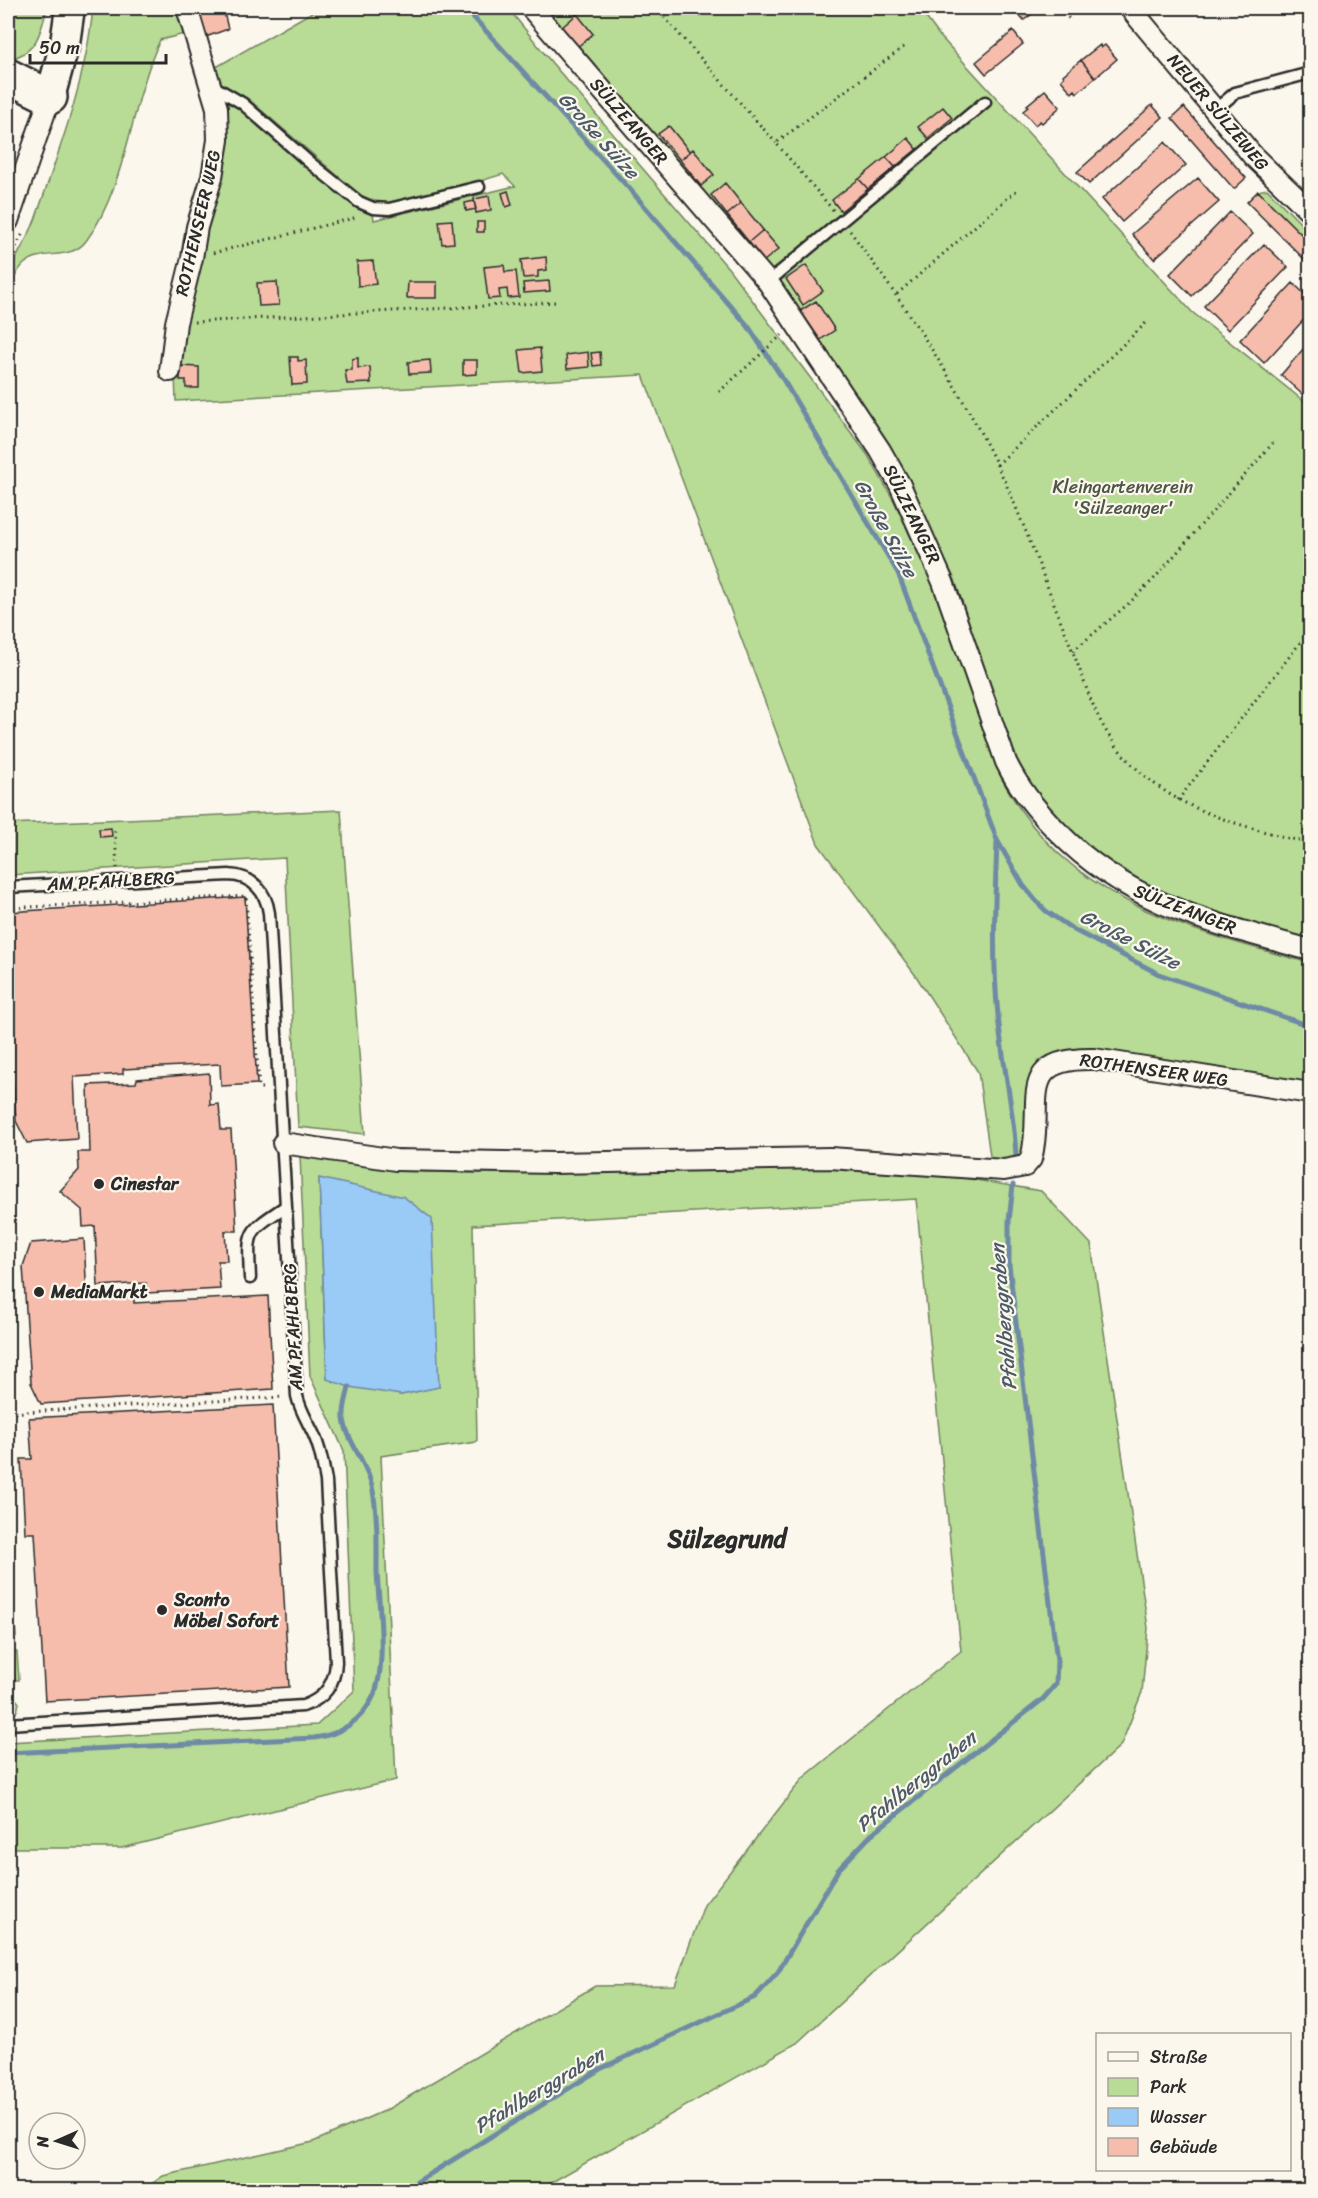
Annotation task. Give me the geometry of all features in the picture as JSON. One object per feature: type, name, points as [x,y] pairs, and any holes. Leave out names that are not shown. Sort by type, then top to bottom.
[{"type":"highway","points":[[8,76],[50,97]]},
{"type":"highway","points":[[8,101],[50,97]]},
{"type":"street","points":[[8,221],[50,97],[65,43],[70,8]]},
{"type":"street","name":"ROTHENSEER WEG","points":[[170,371],[176,323],[197,227],[212,177],[218,140],[217,108],[187,8]]},
{"type":"street","name":"SÜLZEANGER","points":[[531,8],[768,282],[880,450],[900,485],[943,582],[1006,762],[1026,797],[1076,850],[1111,878],[1124,885],[1199,918],[1311,950]]},
{"type":"street","name":"NEUER SÜLZEWEG","points":[[1130,8],[1253,156],[1311,211]]},
{"type":"street","name":"ROTHENSEER WEG","points":[[283,1143],[318,1147],[373,1158],[407,1161],[554,1163],[830,1158],[1008,1170],[1024,1166],[1031,1159],[1040,1080],[1047,1068],[1057,1062],[1071,1059],[1094,1059],[1311,1093]]},
{"type":"lane","points":[[1216,109],[1235,93],[1311,73]]},
{"type":"lane","points":[[207,79],[215,88],[242,103],[358,202],[379,209],[397,208],[479,187]]},
{"type":"lane","points":[[768,282],[985,102]]},
{"type":"lane","name":"AM PFAHLBERG","points":[[8,886],[229,874],[245,878]]},
{"type":"lane","points":[[245,878],[256,885],[264,895]]},
{"type":"lane","name":"AM PFAHLBERG","points":[[8,1724],[292,1707],[312,1703],[326,1693],[334,1678],[336,1662],[326,1481],[318,1445],[297,1396],[269,913],[264,895]]},
{"type":"lane","points":[[250,1278],[250,1236],[259,1225],[286,1206]]},
{"type":"path","points":[[656,8],[843,222],[897,294],[949,378],[997,465],[1073,651],[1089,699],[1108,735],[1133,765],[1178,800],[1206,814],[1311,844]]},
{"type":"path","points":[[1060,8],[1071,21]]},
{"type":"path","points":[[776,143],[905,46]]},
{"type":"path","points":[[897,294],[1017,190]]},
{"type":"path","points":[[192,258],[397,208]]},
{"type":"path","points":[[176,323],[557,302]]},
{"type":"path","points":[[997,465],[1148,321]]},
{"type":"path","points":[[719,392],[781,336]]},
{"type":"path","points":[[1073,651],[1153,580],[1273,442]]},
{"type":"path","points":[[1178,800],[1311,630]]},
{"type":"path","points":[[115,831],[118,880]]},
{"type":"path","points":[[245,878],[259,1088],[279,1087]]},
{"type":"path","points":[[8,908],[264,895]]},
{"type":"path","points":[[9,1413],[297,1396]]},
{"type":"green space","points":[[8,8],[47,8],[36,41],[25,52],[8,59]]},
{"type":"green space","points":[[93,8],[179,8],[185,34],[160,40],[150,64],[111,195],[86,241],[72,251],[31,259],[14,277],[8,292],[11,272],[35,220],[78,89]]},
{"type":"green space","points":[[319,8],[508,8],[552,63],[729,269],[867,454],[894,501],[937,594],[1000,775],[1026,818],[1057,852],[1093,881],[1132,903],[1174,922],[1218,937],[1310,963],[1310,1087],[1066,1053],[1047,1057],[1037,1062],[1026,1150],[1023,1158],[991,1163],[978,1072],[916,976],[818,844],[643,375],[176,401],[174,348],[222,101],[236,105],[283,146],[373,213],[374,220],[515,186],[503,174],[399,206],[385,206],[366,200],[248,99],[223,86],[211,70]]},
{"type":"green space","name":"Kleingartenverein 'Sülzeanger'","points":[[546,8],[919,8],[939,35],[1192,312],[1310,406],[1310,942],[1190,908],[1114,869],[1051,815],[1023,778],[1001,724],[955,580],[906,481],[769,267]]},
{"type":"green space","points":[[1267,189],[1310,233],[1310,243],[1258,191]]},
{"type":"green space","points":[[341,810],[365,1134],[298,1127],[285,858],[9,875],[8,824]]},
{"type":"green space","points":[[300,1156],[396,1171],[474,1173],[827,1167],[934,1173],[1041,1191],[1091,1244],[1148,1628],[1142,1692],[1121,1745],[797,2043],[538,2190],[143,2190],[163,2176],[313,2142],[388,2109],[595,1986],[675,1985],[704,1905],[803,1778],[961,1651],[916,1199],[473,1225],[477,1442],[381,1456],[396,1780],[122,1848],[8,1848],[8,1742],[317,1725],[354,1691],[344,1451],[310,1376]],"holes":[[[319,1178],[439,1387],[401,1395],[327,1379]]]},
{"type":"green space","points":[[10,1608],[14,1609],[16,1637],[12,1637],[11,1627],[8,1627],[8,1621],[11,1620]]},
{"type":"green space","points":[[13,1651],[17,1652],[19,1680],[15,1680],[14,1670],[8,1670],[8,1664],[14,1663]]},
{"type":"green space","points":[[15,1698],[19,1703],[18,1709],[8,1720],[8,1699]]},
{"type":"water","points":[[319,1178],[404,1197],[432,1219],[439,1387],[401,1395],[349,1387],[327,1379]]},
{"type":"building","points":[[223,8],[228,29],[203,38],[197,15]]},
{"type":"building","points":[[1013,8],[1040,8],[1024,20]]},
{"type":"building","points":[[577,14],[593,34],[576,48],[560,29]]},
{"type":"building","points":[[1013,31],[1023,44],[986,74],[976,62]]},
{"type":"building","points":[[1100,45],[1101,48],[1105,45],[1117,59],[1095,78],[1081,60]]},
{"type":"building","points":[[1081,60],[1095,78],[1077,93],[1075,90],[1072,93],[1061,80],[1063,75]]},
{"type":"building","points":[[1045,90],[1060,107],[1042,123],[1040,121],[1035,125],[1023,111]]},
{"type":"building","points":[[1152,105],[1163,117],[1089,184],[1077,172]]},
{"type":"building","points":[[943,107],[952,118],[928,138],[918,127]]},
{"type":"building","points":[[1184,107],[1246,178],[1234,189],[1172,118]]},
{"type":"building","points":[[669,126],[690,152],[680,160],[658,134]]},
{"type":"building","points":[[908,138],[917,149],[895,167],[886,157]]},
{"type":"building","points":[[1165,142],[1186,165],[1122,222],[1102,199]]},
{"type":"building","points":[[693,149],[714,175],[701,186],[680,160]]},
{"type":"building","points":[[886,157],[895,167],[868,189],[859,179]]},
{"type":"building","points":[[1198,178],[1219,202],[1154,259],[1132,234]]},
{"type":"building","points":[[859,179],[868,189],[841,211],[832,200]]},
{"type":"building","points":[[725,183],[741,203],[727,215],[711,195]]},
{"type":"building","points":[[508,191],[512,205],[506,207],[502,193]]},
{"type":"building","points":[[1258,191],[1310,243],[1310,265],[1247,202]]},
{"type":"building","points":[[489,196],[491,210],[476,213],[474,199]]},
{"type":"building","points":[[474,201],[476,209],[466,211],[465,203]]},
{"type":"building","points":[[741,203],[763,230],[749,242],[727,215]]},
{"type":"building","points":[[1230,212],[1253,234],[1192,296],[1170,274]]},
{"type":"building","points":[[452,220],[454,243],[442,244],[439,221]]},
{"type":"building","points":[[477,222],[484,222],[484,232],[477,232]]},
{"type":"building","points":[[763,230],[779,249],[764,261],[749,242]]},
{"type":"building","points":[[1264,244],[1288,267],[1228,330],[1204,306]]},
{"type":"building","points":[[546,257],[547,270],[538,271],[538,277],[523,278],[521,260]]},
{"type":"building","points":[[373,261],[376,284],[358,286],[357,262]]},
{"type":"building","points":[[504,265],[505,272],[516,271],[519,297],[508,298],[507,289],[499,290],[500,298],[488,299],[484,267]]},
{"type":"building","points":[[806,265],[823,291],[803,305],[786,279]]},
{"type":"building","points":[[549,281],[550,291],[524,293],[523,283]]},
{"type":"building","points":[[277,282],[279,305],[259,306],[257,283]]},
{"type":"building","points":[[408,282],[437,282],[437,298],[407,298]]},
{"type":"building","points":[[1293,283],[1310,299],[1310,313],[1264,363],[1240,340]]},
{"type":"building","points":[[816,301],[835,330],[820,340],[800,311]]},
{"type":"building","points":[[1310,341],[1310,388],[1304,396],[1281,375]]},
{"type":"building","points":[[540,348],[542,371],[522,373],[519,350]]},
{"type":"building","points":[[588,352],[589,367],[567,369],[566,355]]},
{"type":"building","points":[[600,352],[601,365],[593,366],[591,353]]},
{"type":"building","points":[[290,357],[298,357],[298,361],[306,360],[307,384],[292,385]]},
{"type":"building","points":[[358,358],[358,368],[370,367],[371,383],[347,384],[345,370],[352,370],[352,359]]},
{"type":"building","points":[[430,360],[431,373],[409,374],[408,362]]},
{"type":"building","points":[[463,360],[477,360],[477,374],[463,375]]},
{"type":"building","points":[[180,366],[199,367],[199,388],[186,388],[186,380],[180,380]]},
{"type":"building","points":[[111,828],[112,836],[100,837],[99,829]]},
{"type":"building","points":[[245,897],[257,1084],[221,1086],[220,1064],[123,1069],[123,1074],[74,1077],[77,1139],[27,1143],[16,1121],[8,1007],[8,912]]},
{"type":"building","points":[[209,1073],[210,1105],[219,1104],[221,1130],[231,1130],[237,1231],[225,1231],[227,1261],[218,1261],[220,1289],[147,1293],[146,1283],[98,1286],[95,1226],[83,1227],[82,1210],[60,1191],[79,1170],[78,1152],[90,1152],[88,1085],[136,1083],[137,1079]]},
{"type":"building","points":[[84,1239],[87,1299],[134,1296],[134,1303],[268,1296],[273,1389],[41,1404],[31,1383],[23,1266],[31,1243]]},
{"type":"building","name":"Sconto Möbel Sofort","points":[[273,1405],[289,1687],[45,1701],[35,1533],[25,1533],[21,1459],[32,1459],[29,1418]]},
{"type":"waterway","name":"Große Sülze","points":[[465,8],[627,186],[748,326],[781,376],[898,573],[997,840],[1023,885],[1036,901],[1046,911],[1074,930],[1159,974],[1310,1026]]},
{"type":"waterway","name":"Pfahlberggraben","points":[[997,841],[994,928],[996,994],[1016,1156]]},
{"type":"waterway","name":"Pfahlberggraben","points":[[404,2190],[600,2069],[755,1997],[778,1972],[838,1870],[874,1832],[1043,1699],[1056,1684],[1057,1661],[1009,1265],[1009,1221],[1013,1185]]},
{"type":"waterway","points":[[8,1753],[314,1738],[342,1730],[364,1712],[374,1695],[380,1668],[377,1529],[372,1486],[352,1443],[344,1418],[349,1387]]},
{"type":"place","name":"Cinestar","points":[[99,1184]]},
{"type":"place","name":"MediaMarkt","points":[[39,1292]]},
{"type":"place","name":"Sconto Möbel Sofort","points":[[162,1610]]},
{"type":"district","name":"Sülzegrund","points":[[727,1539]]}]
